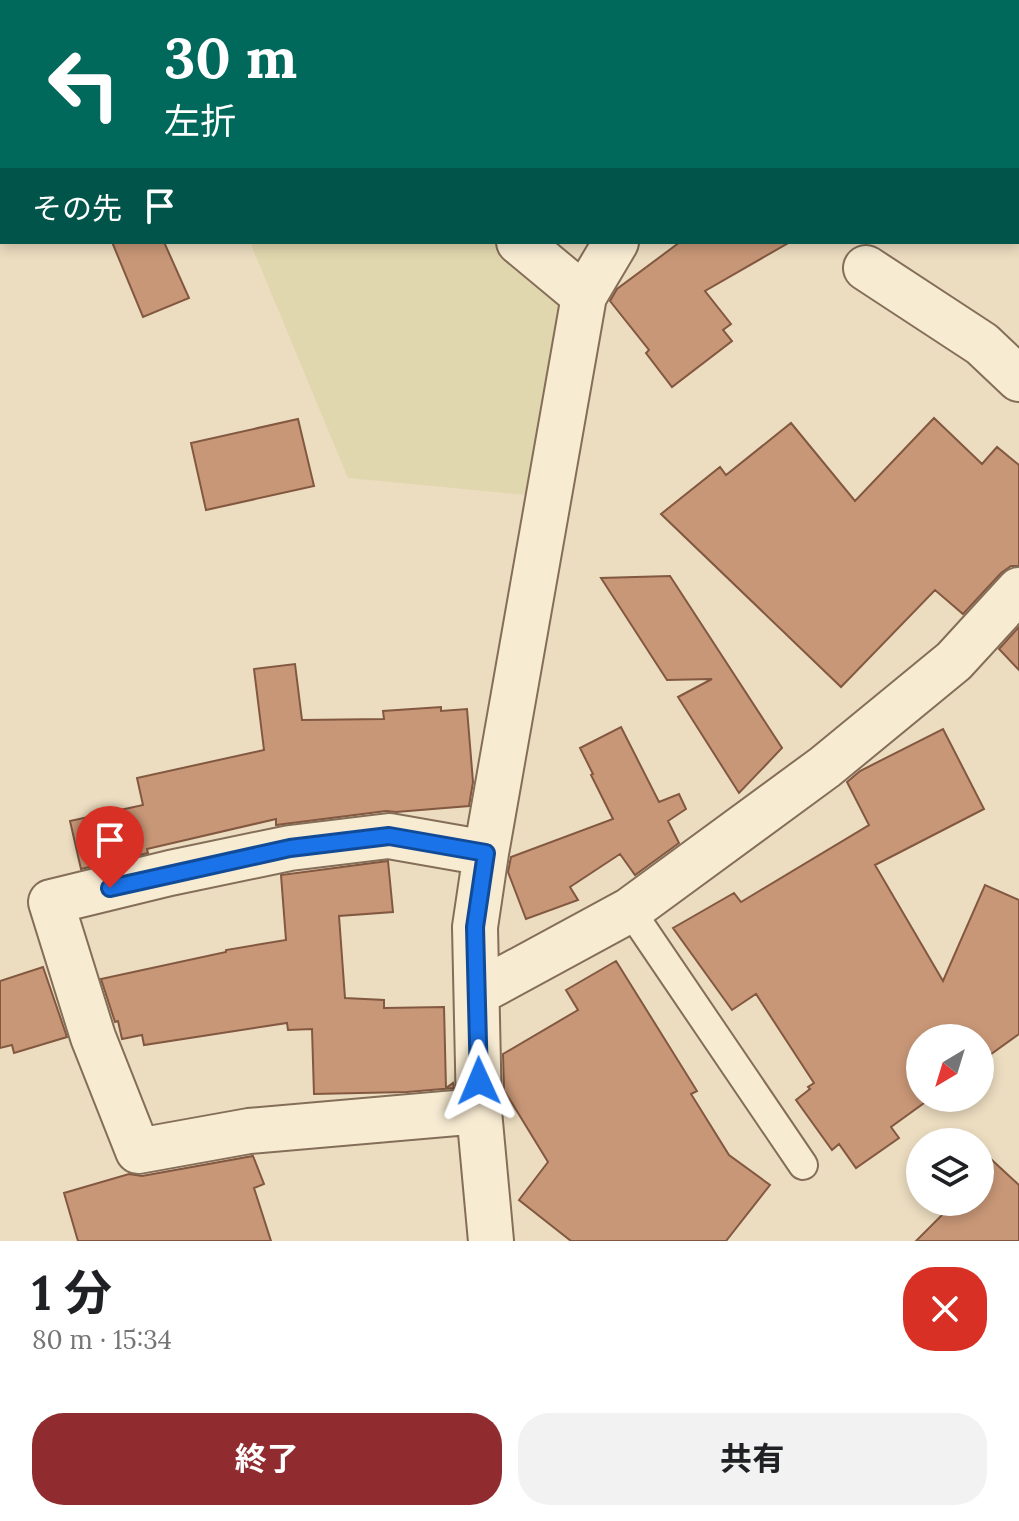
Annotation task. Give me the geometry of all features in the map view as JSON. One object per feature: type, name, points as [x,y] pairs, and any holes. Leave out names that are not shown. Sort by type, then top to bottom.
[{"type":"street","points":[[521,244],[584,296]]},
{"type":"street","points":[[491,1241],[479,1111],[475,927],[584,296],[615,244]]},
{"type":"street","points":[[866,268],[982,344],[1019,379]]},
{"type":"street","points":[[477,993],[630,910],[825,767],[954,661],[1019,590]]},
{"type":"street","points":[[479,1111],[249,1131],[138,1151],[93,1037],[51,902],[290,848],[389,836],[486,853]]},
{"type":"lane","points":[[630,910],[803,1165]]},
{"type":"shaded area","points":[[251,244],[496,244],[566,304],[527,495],[348,478]]},
{"type":"building","points":[[113,244],[165,244],[189,298],[143,317]]},
{"type":"building","points":[[677,244],[787,244],[705,291],[731,324],[723,330],[732,341],[672,387],[646,353],[649,350],[610,301],[617,289]]},
{"type":"building","points":[[934,418],[982,464],[997,447],[1019,465],[1019,566],[1011,566],[1001,573],[963,614],[935,590],[841,687],[661,514],[720,467],[726,475],[791,423],[855,501]]},
{"type":"building","points":[[298,419],[314,486],[206,510],[191,443]]},
{"type":"building","points":[[670,576],[782,748],[739,793],[678,697],[712,679],[667,680],[601,578]]},
{"type":"building","points":[[1019,627],[1019,670],[999,649]]},
{"type":"building","points":[[295,664],[302,720],[384,719],[383,711],[441,707],[441,711],[467,709],[473,782],[469,806],[386,811],[276,825],[276,819],[147,849],[148,853],[81,869],[70,821],[143,805],[137,778],[264,750],[254,669]]},
{"type":"building","points":[[621,727],[659,802],[679,794],[686,809],[668,821],[679,843],[635,875],[620,854],[570,887],[578,900],[526,919],[508,872],[511,857],[613,819],[580,748]]},
{"type":"building","points":[[943,729],[984,809],[875,865],[943,981],[985,885],[1019,900],[1019,1034],[994,1052],[994,1024],[906,1024],[906,1112],[912,1112],[891,1127],[899,1138],[856,1168],[839,1144],[832,1150],[796,1100],[814,1083],[756,994],[732,1010],[673,928],[734,893],[741,902],[869,825],[847,782],[860,771]]},
{"type":"building","points":[[388,861],[393,912],[339,916],[345,998],[384,1000],[384,1008],[444,1007],[446,1088],[453,1083],[454,1088],[314,1094],[312,1029],[288,1030],[287,1023],[144,1045],[142,1035],[122,1039],[101,979],[226,950],[286,940],[281,875]]},
{"type":"building","points":[[616,961],[697,1091],[691,1094],[729,1155],[770,1185],[726,1241],[571,1241],[519,1200],[548,1162],[504,1090],[503,1054],[578,1010],[566,990]]},
{"type":"building","points":[[43,967],[67,1037],[14,1053],[12,1045],[0,1048],[0,981]]},
{"type":"building","points":[[253,1156],[264,1184],[254,1188],[271,1241],[78,1241],[64,1193],[129,1174],[142,1176]]},
{"type":"building","points":[[994,1162],[1019,1185],[1019,1241],[916,1241],[941,1216],[994,1216]]},
{"type":"route","points":[[110,888],[290,848],[389,836],[486,853],[475,927],[479,1081]]}]
